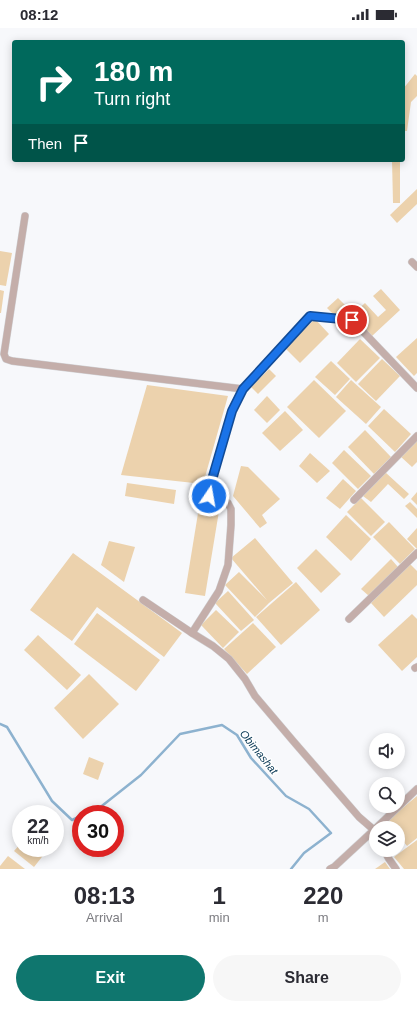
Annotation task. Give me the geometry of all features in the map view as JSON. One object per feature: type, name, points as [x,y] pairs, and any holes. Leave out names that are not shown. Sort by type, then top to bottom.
[{"type":"street","points":[[25,216],[4,354],[6,359],[19,362],[243,389]]},
{"type":"street","points":[[192,633],[219,592],[228,565],[231,509],[228,503],[211,500],[209,490],[232,411],[243,389],[310,316],[352,320],[417,388]]},
{"type":"street","points":[[354,500],[417,436]]},
{"type":"street","points":[[349,619],[417,552]]},
{"type":"street","points":[[143,600],[213,646],[229,659],[245,679],[255,696],[359,817],[369,826]]},
{"type":"street","points":[[385,821],[417,789]]},
{"type":"street","points":[[330,869],[369,836]]},
{"type":"street","points":[[388,857],[396,869]]},
{"type":"building","points":[[415,74],[417,76],[417,96],[411,102],[407,131],[405,131],[405,86]]},
{"type":"building","points":[[392,162],[400,162],[400,203],[393,203]]},
{"type":"building","points":[[417,189],[417,204],[397,223],[390,215]]},
{"type":"building","points":[[0,251],[12,253],[6,286],[0,285]]},
{"type":"building","points":[[381,289],[400,310],[372,336],[352,315],[365,303],[378,317],[386,310],[373,296]]},
{"type":"building","points":[[0,290],[4,291],[1,313],[0,313]]},
{"type":"building","points":[[338,298],[347,307],[338,319],[327,308]]},
{"type":"building","points":[[315,319],[329,334],[300,363],[285,348]]},
{"type":"building","points":[[417,338],[417,373],[414,376],[396,357]]},
{"type":"building","points":[[360,339],[380,358],[356,382],[337,363]]},
{"type":"building","points":[[382,359],[400,376],[376,401],[358,384]]},
{"type":"building","points":[[331,361],[350,379],[335,395],[315,377]]},
{"type":"building","points":[[269,369],[276,376],[258,394],[251,387]]},
{"type":"building","points":[[314,380],[346,411],[319,438],[287,407]]},
{"type":"building","points":[[351,380],[381,407],[366,424],[336,397]]},
{"type":"building","points":[[147,385],[228,396],[203,484],[121,475]]},
{"type":"building","points":[[267,396],[280,410],[267,423],[254,410]]},
{"type":"building","points":[[384,409],[411,434],[395,452],[368,426]]},
{"type":"building","points":[[285,411],[303,430],[280,451],[262,433]]},
{"type":"building","points":[[365,430],[391,457],[374,474],[348,447]]},
{"type":"building","points":[[417,438],[417,462],[412,467],[400,456]]},
{"type":"building","points":[[344,450],[371,476],[358,489],[332,463]]},
{"type":"building","points":[[310,453],[330,471],[317,483],[299,466]]},
{"type":"building","points":[[241,466],[248,467],[280,499],[262,515],[267,523],[260,528],[233,496]]},
{"type":"building","points":[[385,472],[409,494],[404,499],[388,484],[371,502],[363,496]]},
{"type":"building","points":[[343,479],[356,491],[340,509],[326,498]]},
{"type":"building","points":[[127,483],[176,490],[174,504],[125,496]]},
{"type":"building","points":[[417,492],[417,505],[411,499]]},
{"type":"building","points":[[361,498],[385,522],[371,536],[347,512]]},
{"type":"building","points":[[200,501],[220,505],[205,596],[185,593]]},
{"type":"building","points":[[410,502],[417,509],[417,518],[405,506]]},
{"type":"building","points":[[346,515],[371,539],[351,561],[326,537]]},
{"type":"building","points":[[389,522],[415,549],[400,564],[373,537]]},
{"type":"building","points":[[417,528],[417,549],[407,539]]},
{"type":"building","points":[[255,538],[293,583],[255,617],[225,585],[239,572],[267,600],[231,558]]},
{"type":"building","points":[[109,541],[135,547],[124,582],[101,565]]},
{"type":"building","points":[[316,549],[341,574],[321,593],[297,568]]},
{"type":"building","points":[[73,553],[182,633],[164,657],[97,607],[72,641],[30,610]]},
{"type":"building","points":[[391,559],[398,567],[369,596],[361,589]]},
{"type":"building","points":[[410,564],[417,571],[417,585],[384,617],[371,603]]},
{"type":"building","points":[[296,582],[320,610],[281,645],[256,617]]},
{"type":"building","points":[[228,591],[254,620],[241,631],[215,603]]},
{"type":"building","points":[[216,610],[239,632],[223,648],[201,625]]},
{"type":"building","points":[[97,613],[160,660],[136,691],[74,644]]},
{"type":"building","points":[[412,614],[417,619],[417,657],[402,671],[378,645]]},
{"type":"building","points":[[253,623],[276,647],[247,674],[224,649]]},
{"type":"building","points":[[38,635],[81,675],[67,690],[24,650]]},
{"type":"building","points":[[89,674],[119,704],[83,739],[54,708]]},
{"type":"building","points":[[89,757],[104,763],[98,780],[83,774]]},
{"type":"building","points":[[417,796],[417,838],[407,846],[405,844],[405,821],[387,821],[397,813],[405,813],[405,806]]},
{"type":"building","points":[[417,840],[417,869],[404,869],[394,857],[405,857],[405,849]]},
{"type":"building","points":[[8,856],[25,869],[0,869],[0,866]]},
{"type":"building","points":[[22,857],[42,857],[34,867]]},
{"type":"building","points":[[385,862],[390,869],[375,869]]},
{"type":"waterway","name":"Obimashat","points":[[0,724],[7,727],[52,801],[72,820]]},
{"type":"waterway","name":"Obimashat","points":[[103,805],[141,775],[180,734],[222,725],[237,735],[251,758],[286,796],[309,809],[331,833],[304,853],[291,869]]},
{"type":"route","points":[[209,496],[209,490],[232,411],[243,389],[310,316],[352,320]]}]
